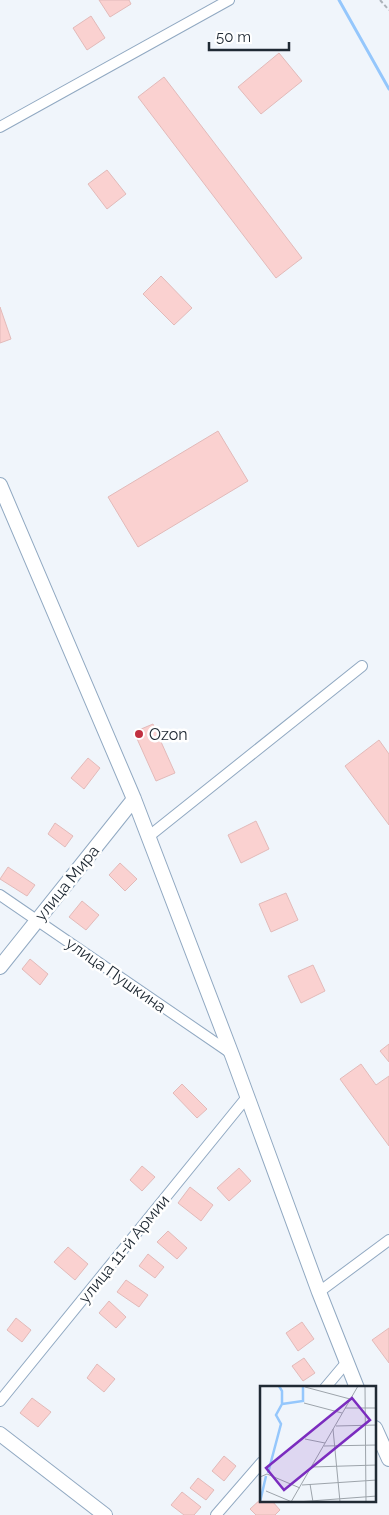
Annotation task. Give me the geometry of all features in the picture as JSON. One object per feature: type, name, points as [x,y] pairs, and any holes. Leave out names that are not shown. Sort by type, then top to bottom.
[{"type":"main road","points":[[2,495],[134,800],[356,1386]]},
{"type":"main road","name":"улица Мира","points":[[0,967],[134,800]]},
{"type":"main road","points":[[376,1430],[389,1459]]},
{"type":"main road","points":[[0,1434],[105,1515]]},
{"type":"street","points":[[0,127],[229,0]]},
{"type":"street","points":[[148,837],[362,666]]},
{"type":"street","name":"улица Пушкина","points":[[0,895],[232,1055]]},
{"type":"street","name":"улица 11-й Армии","points":[[0,1401],[247,1097]]},
{"type":"street","points":[[319,1292],[389,1240]]},
{"type":"street","points":[[327,1386],[346,1363]]},
{"type":"street","points":[[216,1515],[260,1464]]},
{"type":"path","points":[[380,0],[389,10]]},
{"type":"building","points":[[99,0],[129,0],[131,4],[110,17]]},
{"type":"building","points":[[91,16],[105,38],[87,50],[73,28]]},
{"type":"building","points":[[279,53],[302,81],[261,114],[238,87]]},
{"type":"building","points":[[164,77],[302,258],[276,278],[138,97]]},
{"type":"building","points":[[107,170],[126,194],[107,209],[88,184]]},
{"type":"building","points":[[161,276],[192,308],[174,325],[143,294]]},
{"type":"building","points":[[0,307],[11,339],[0,343]]},
{"type":"building","points":[[218,431],[248,481],[138,547],[108,497]]},
{"type":"building","points":[[153,724],[175,773],[156,781],[134,732]]},
{"type":"building","points":[[379,740],[389,754],[389,825],[345,766]]},
{"type":"building","points":[[88,758],[100,768],[84,789],[71,778]]},
{"type":"building","points":[[256,821],[269,849],[241,863],[228,835]]},
{"type":"building","points":[[55,823],[73,836],[65,847],[48,834]]},
{"type":"building","points":[[120,863],[137,879],[125,891],[109,875]]},
{"type":"building","points":[[8,867],[35,885],[27,896],[0,879]]},
{"type":"building","points":[[286,893],[298,920],[271,932],[259,904]]},
{"type":"building","points":[[82,901],[99,915],[86,930],[69,917]]},
{"type":"building","points":[[30,959],[48,974],[40,985],[22,969]]},
{"type":"building","points":[[313,965],[325,991],[301,1003],[288,976]]},
{"type":"building","points":[[389,1044],[389,1062],[380,1051]]},
{"type":"building","points":[[361,1064],[376,1085],[389,1076],[389,1146],[340,1079]]},
{"type":"building","points":[[182,1084],[207,1109],[197,1118],[173,1093]]},
{"type":"building","points":[[142,1166],[155,1177],[142,1191],[130,1180]]},
{"type":"building","points":[[239,1168],[251,1181],[229,1201],[217,1188]]},
{"type":"building","points":[[190,1187],[213,1205],[201,1221],[178,1203]]},
{"type":"building","points":[[168,1231],[187,1248],[177,1259],[157,1242]]},
{"type":"building","points":[[68,1247],[88,1264],[75,1280],[54,1262]]},
{"type":"building","points":[[148,1254],[164,1267],[155,1278],[139,1266]]},
{"type":"building","points":[[126,1280],[148,1295],[139,1307],[117,1292]]},
{"type":"building","points":[[109,1301],[126,1317],[116,1328],[99,1313]]},
{"type":"building","points":[[16,1318],[31,1330],[22,1342],[7,1330]]},
{"type":"building","points":[[302,1322],[314,1339],[298,1351],[286,1333]]},
{"type":"building","points":[[389,1328],[389,1363],[372,1340]]},
{"type":"building","points":[[304,1358],[315,1373],[303,1381],[292,1366]]},
{"type":"building","points":[[97,1364],[115,1379],[104,1392],[87,1378]]},
{"type":"building","points":[[32,1398],[51,1412],[38,1427],[20,1413]]},
{"type":"building","points":[[224,1456],[236,1466],[224,1481],[212,1471]]},
{"type":"building","points":[[198,1478],[214,1490],[206,1500],[190,1488]]},
{"type":"building","points":[[182,1492],[201,1507],[194,1515],[184,1515],[171,1505]]},
{"type":"building","points":[[260,1500],[260,1502],[273,1502],[280,1510],[275,1515],[256,1515],[250,1509]]},
{"type":"waterway","points":[[339,0],[389,89]]},
{"type":"place","name":"Ozon","points":[[139,734]]}]
